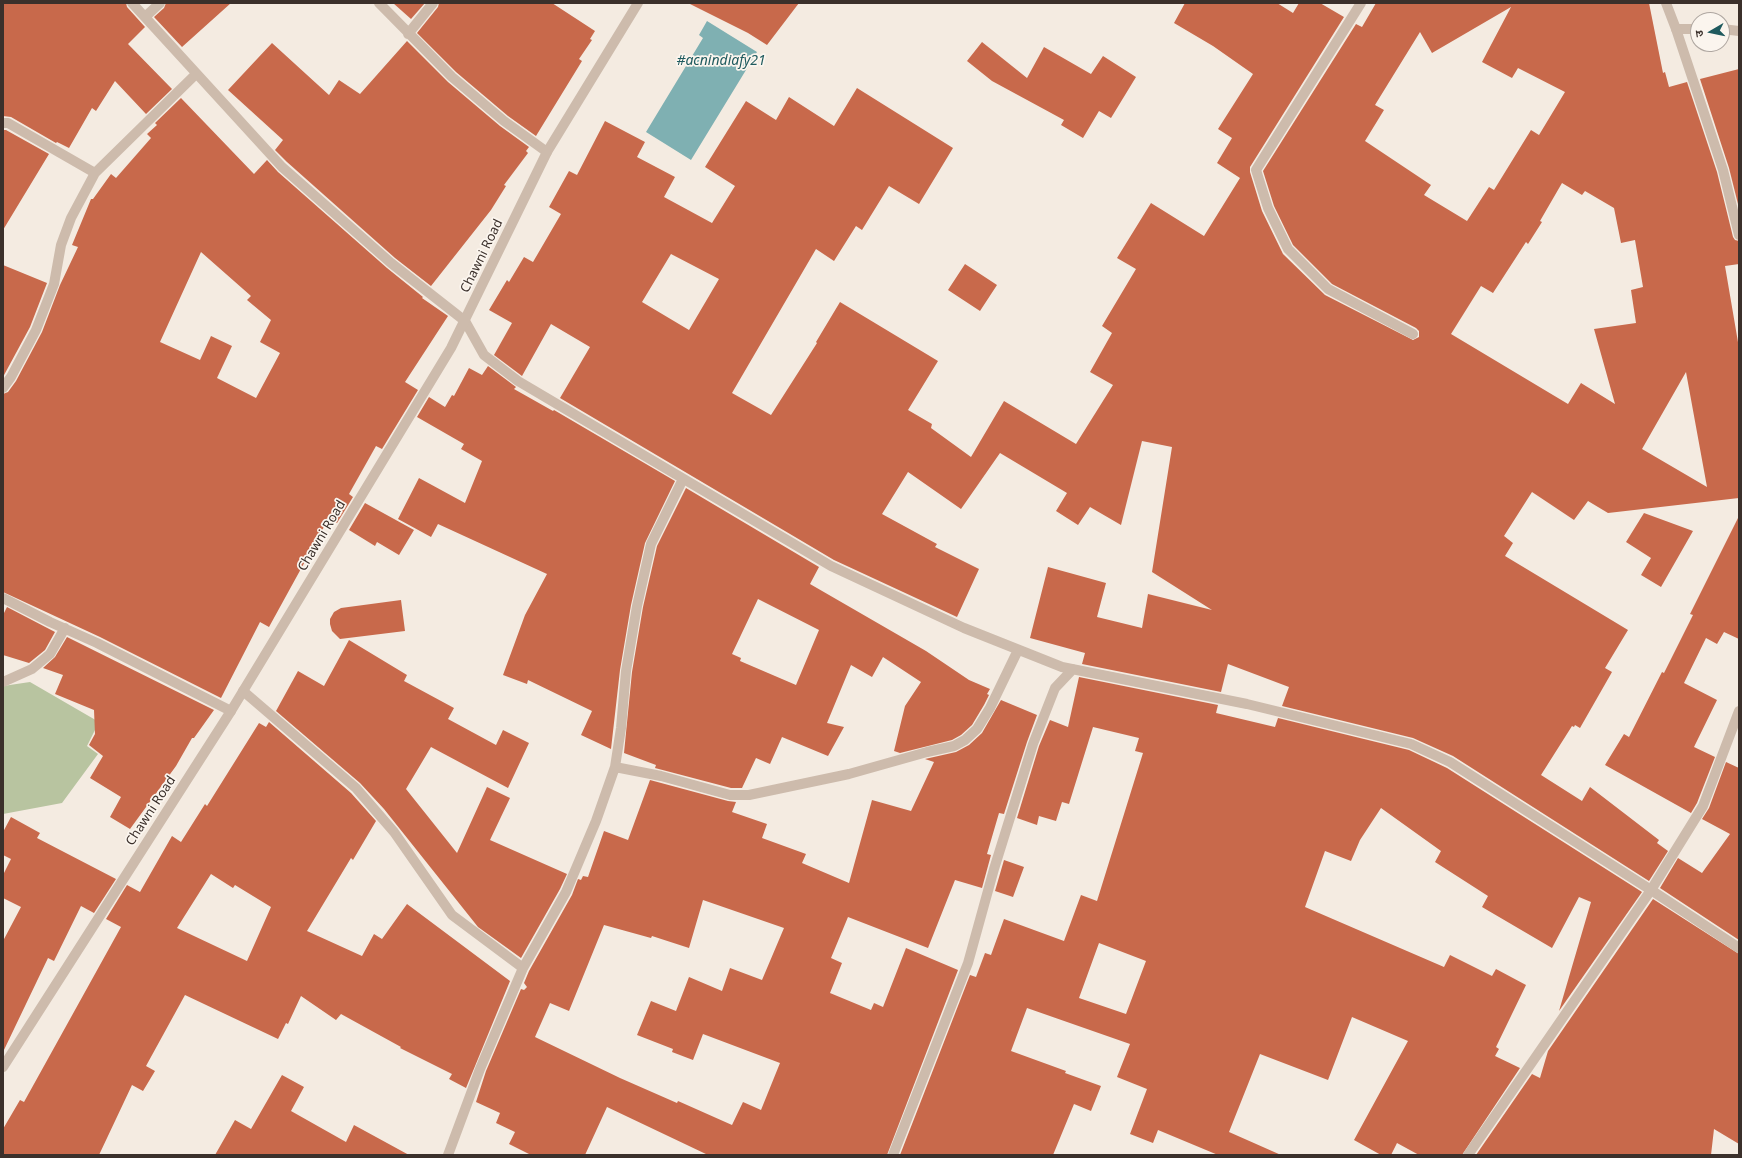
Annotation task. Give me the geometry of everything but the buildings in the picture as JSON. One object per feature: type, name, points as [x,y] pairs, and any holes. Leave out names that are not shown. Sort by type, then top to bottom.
[{"type":"street","points":[[132,3],[282,167],[391,263],[465,321],[484,355],[518,380],[683,479],[831,566],[964,628],[1062,667],[1247,704],[1411,744],[1450,762],[1739,948]]},
{"type":"street","points":[[145,17],[160,3]]},
{"type":"street","points":[[379,3],[408,34],[458,82],[504,121],[547,152]]},
{"type":"street","points":[[408,34],[433,3]]},
{"type":"street","name":"Chawni Road","points":[[3,1067],[231,711],[451,348],[547,152],[638,3]]},
{"type":"street","points":[[1361,3],[1256,170],[1268,208],[1288,249],[1328,289],[1413,334]]},
{"type":"street","points":[[1666,3],[1724,170],[1739,235]]},
{"type":"street","points":[[1676,29],[1690,29]]},
{"type":"street","points":[[3,388],[36,330],[54,284],[61,245],[71,218],[96,173],[196,74]]},
{"type":"street","points":[[3,123],[8,123],[96,173]]},
{"type":"street","points":[[448,1155],[480,1069],[523,968],[566,892],[596,821],[615,767],[621,728],[626,671],[639,598],[652,544],[683,479]]},
{"type":"street","points":[[3,598],[97,643],[231,711]]},
{"type":"street","points":[[3,682],[32,669],[50,654],[65,628]]},
{"type":"street","points":[[615,767],[661,776],[730,795],[749,795],[849,774],[954,746],[965,740],[977,729],[990,708],[1018,650]]},
{"type":"street","points":[[893,1155],[968,963],[994,869],[1033,744],[1055,688],[1073,670]]},
{"type":"street","points":[[243,691],[356,788],[394,832],[452,915],[523,968]]},
{"type":"street","points":[[1468,1155],[1651,890],[1703,806],[1739,711]]},
{"type":"green space","points":[[30,682],[99,722],[87,746],[98,754],[62,803],[3,814],[3,686]]},
{"type":"water","name":"#acnindiafy21","points":[[707,21],[757,52],[691,160],[646,132],[703,38],[699,35]]}]
